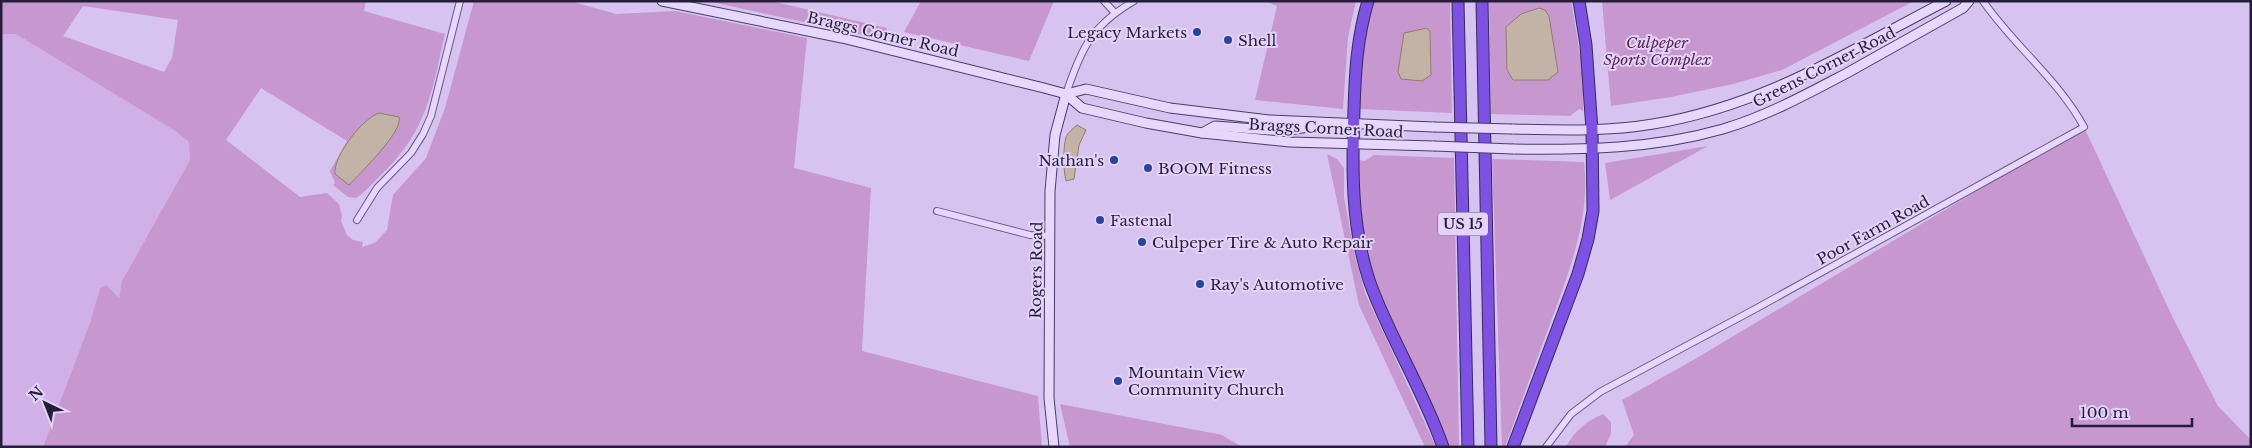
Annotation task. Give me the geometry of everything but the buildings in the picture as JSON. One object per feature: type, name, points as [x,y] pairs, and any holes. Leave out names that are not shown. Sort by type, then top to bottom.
[{"type":"highway","points":[[1368,1],[1357,49],[1352,144],[1355,211],[1369,280],[1443,447]]},
{"type":"highway","name":"US 15","points":[[1458,1],[1468,447]]},
{"type":"highway","name":"US 15","points":[[1482,1],[1491,447]]},
{"type":"highway","points":[[1513,447],[1578,274],[1588,239],[1592,211],[1593,150],[1586,45],[1579,1]]},
{"type":"main road","name":"Braggs Corner Road","points":[[662,1],[842,38],[1066,94],[1082,108],[1146,123],[1202,133],[1290,142],[1593,150]]},
{"type":"main road","name":"Greens Corner Road","points":[[1592,130],[1661,123],[1744,101],[1814,71],[1946,1]]},
{"type":"main road","name":"Greens Corner Road","points":[[1593,150],[1668,142],[1755,118],[1830,82],[1963,8],[1969,1]]},
{"type":"main road","name":"Braggs Corner Road","points":[[1066,94],[1086,89],[1195,112],[1269,120],[1328,124],[1592,130]]},
{"type":"main road","name":"Rogers Road","points":[[1054,447],[1048,398],[1053,146],[1066,94]]},
{"type":"main road","points":[[1202,133],[1215,126],[1287,131],[1328,124]]},
{"type":"street","points":[[357,220],[377,188],[411,153],[423,134],[431,116],[460,1]]},
{"type":"street","points":[[1104,1],[1115,13]]},
{"type":"street","points":[[1066,94],[1084,47],[1091,36],[1115,13],[1134,1]]},
{"type":"street","name":"Poor Farm Road","points":[[1546,447],[1572,414],[1600,392],[1766,303],[2084,127],[2069,102],[1983,1]]},
{"type":"street","points":[[937,212],[1030,235],[1050,236]]},
{"type":"shaded area","points":[[1539,8],[1545,10],[1549,16],[1558,72],[1548,80],[1513,80],[1507,70],[1506,27],[1521,14]]},
{"type":"shaded area","points":[[1427,28],[1430,32],[1431,75],[1422,81],[1401,79],[1398,72],[1404,33]]},
{"type":"shaded area","points":[[1,34],[16,34],[189,141],[190,160],[122,281],[119,299],[106,285],[100,288],[90,323],[43,447],[1,447]]},
{"type":"shaded area","points":[[379,113],[399,117],[399,123],[395,132],[380,152],[349,185],[335,174],[339,158],[350,139],[365,122]]},
{"type":"shaded area","points":[[1077,125],[1086,130],[1079,145],[1074,179],[1066,181],[1064,165],[1065,142],[1068,134]]},
{"type":"green space","points":[[1,1],[366,1],[364,11],[445,34],[431,94],[417,128],[408,144],[395,160],[356,198],[348,197],[333,185],[335,183],[330,171],[347,141],[261,88],[226,140],[300,197],[327,193],[339,204],[342,215],[341,221],[347,235],[353,240],[363,242],[362,247],[375,243],[387,230],[393,195],[426,158],[445,108],[474,1],[570,1],[616,14],[675,11],[807,38],[794,168],[871,188],[862,351],[1038,396],[1042,447],[43,447],[90,323],[100,288],[106,285],[119,298],[122,281],[190,160],[189,142],[177,132],[16,34],[1,34]],"holes":[[[83,6],[178,20],[172,58],[164,72],[63,36]]]},
{"type":"green space","points":[[707,1],[771,1],[887,28],[882,39]]},
{"type":"green space","points":[[921,1],[1054,1],[1029,61],[904,32]]},
{"type":"green space","points":[[1265,1],[1356,1],[1348,37],[1343,109],[1255,100],[1277,6]]},
{"type":"green space","points":[[1374,1],[1450,1],[1452,113],[1359,109],[1362,55]]},
{"type":"green space","points":[[1489,1],[1571,1],[1583,72],[1583,111],[1579,109],[1570,116],[1491,114]]},
{"type":"green space","name":"Culpeper Sports Complex","points":[[1602,1],[1914,1],[1782,70],[1733,84],[1671,97],[1611,106]]},
{"type":"green space","points":[[2084,127],[2173,318],[2218,406],[2251,440],[2251,447],[1625,447],[1634,435],[1622,400],[1695,359]]},
{"type":"green space","points":[[1708,146],[1610,200],[1605,163]]},
{"type":"green space","points":[[1327,154],[1337,159],[1344,168],[1344,197],[1355,256],[1365,293],[1436,447],[1425,447],[1359,305]]},
{"type":"green space","points":[[1374,155],[1454,158],[1459,447],[1446,447],[1372,271],[1365,244],[1358,174],[1359,160],[1365,161]]},
{"type":"green space","points":[[1492,159],[1584,162],[1585,184],[1584,206],[1576,248],[1505,447],[1502,447]]},
{"type":"green space","points":[[1060,404],[1222,435],[1242,447],[1070,447]]},
{"type":"green space","points":[[1603,414],[1611,422],[1611,434],[1605,447],[1566,447],[1582,427]]},
{"type":"place","name":"Legacy Markets","points":[[1197,32]]},
{"type":"place","name":"Shell","points":[[1228,40]]},
{"type":"place","name":"Nathan's","points":[[1114,160]]},
{"type":"place","name":"BOOM Fitness","points":[[1148,168]]},
{"type":"place","name":"Fastenal","points":[[1100,220]]},
{"type":"place","name":"Culpeper Tire & Auto Repair","points":[[1142,242]]},
{"type":"place","name":"Ray's Automotive","points":[[1200,284]]},
{"type":"place","name":"Mountain View Community Church","points":[[1118,381]]}]
